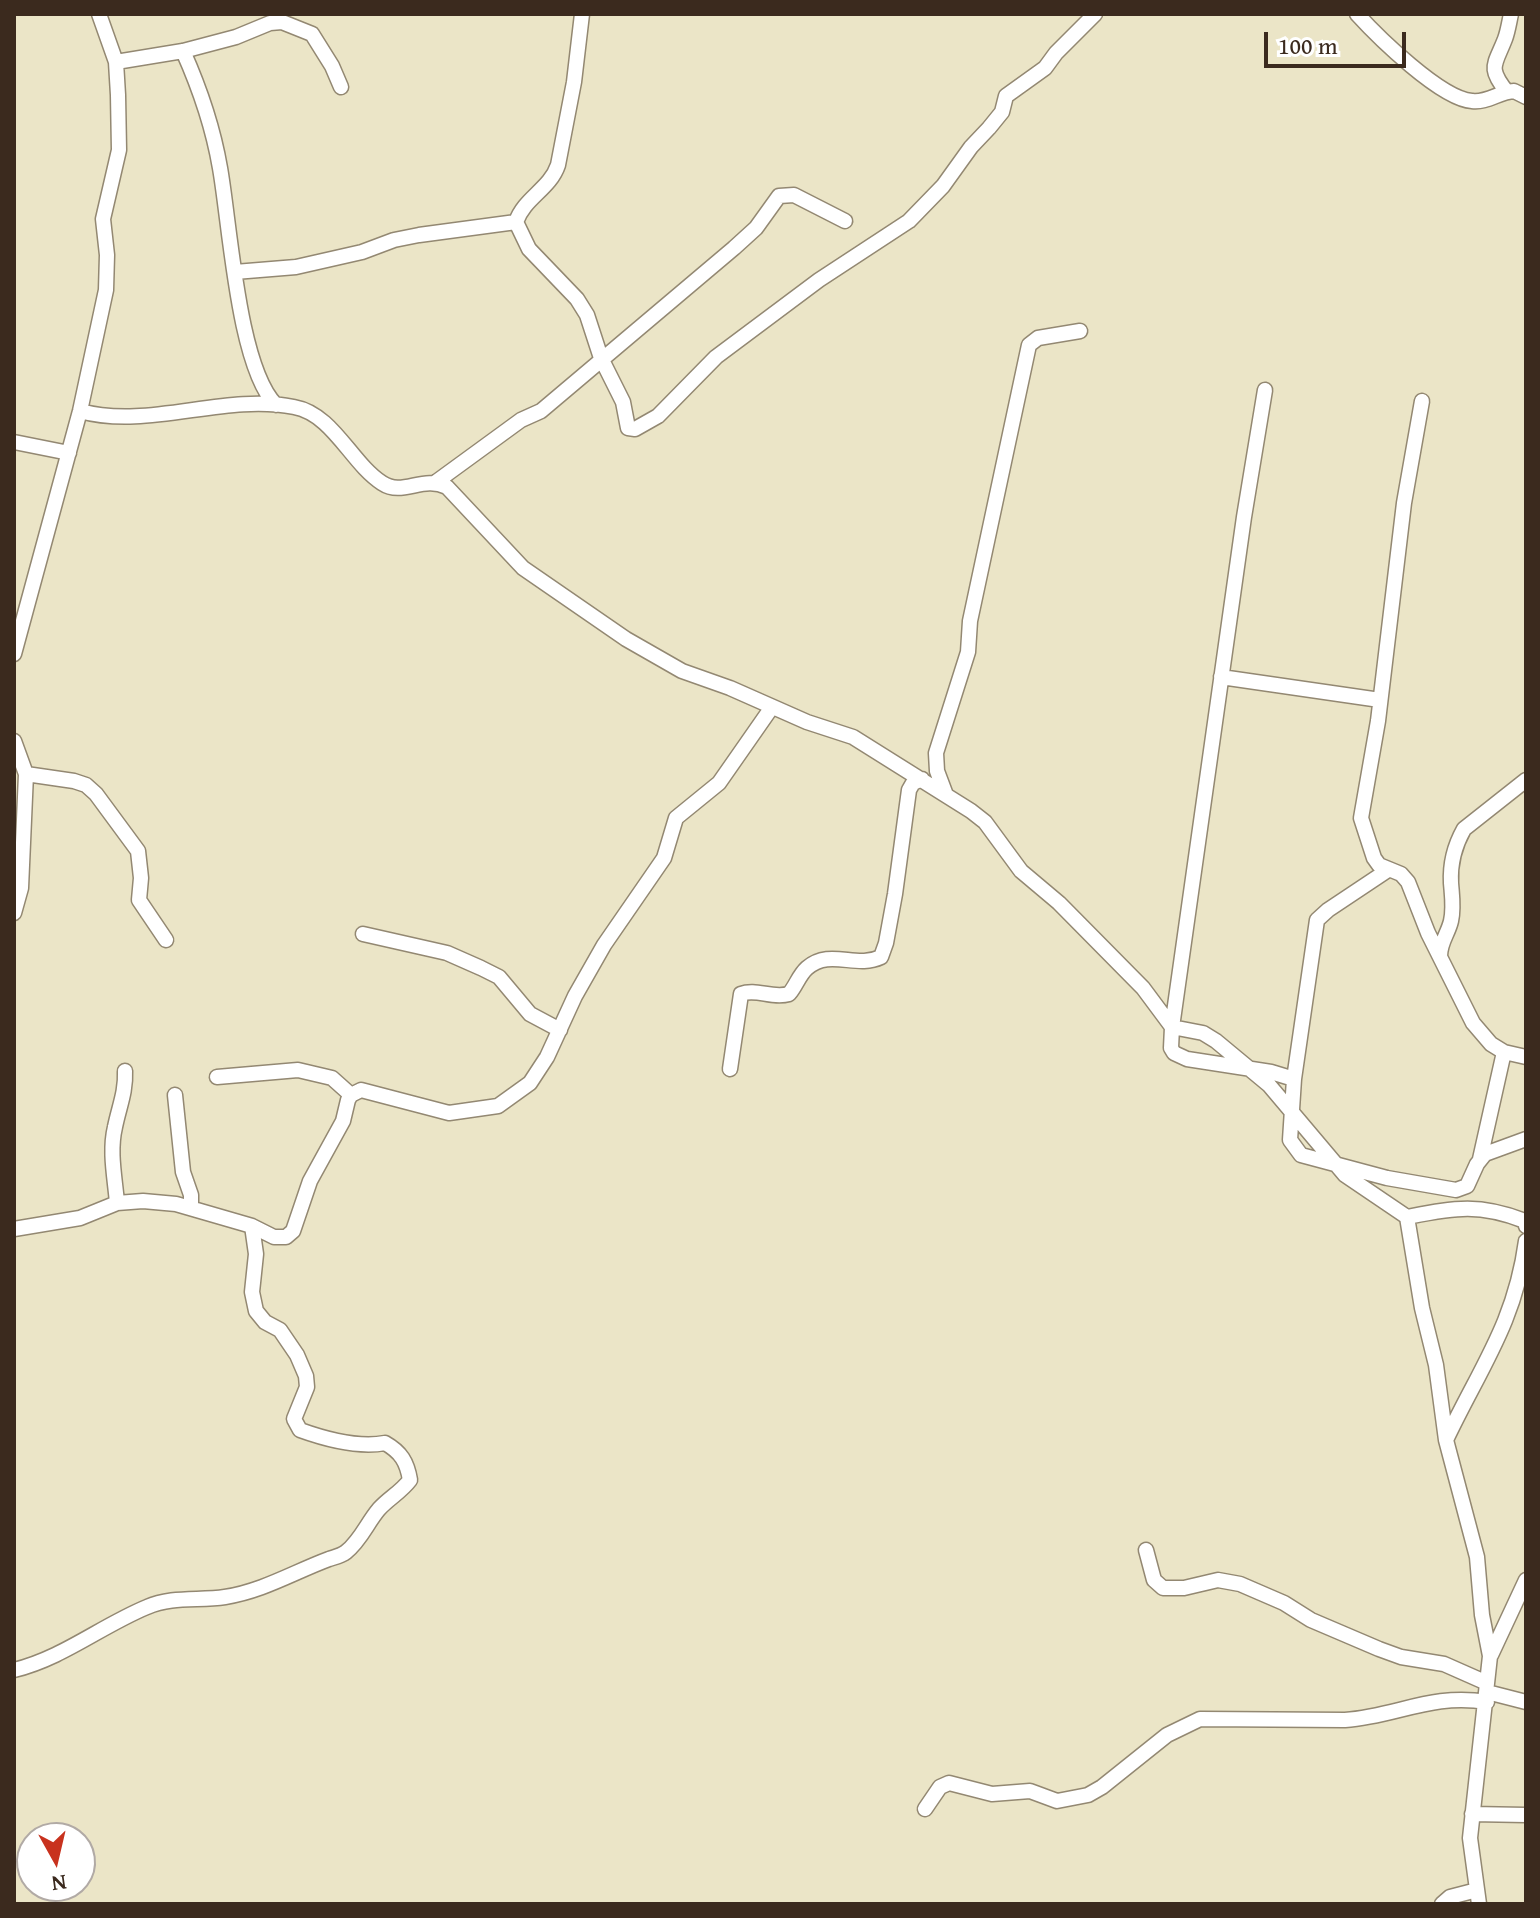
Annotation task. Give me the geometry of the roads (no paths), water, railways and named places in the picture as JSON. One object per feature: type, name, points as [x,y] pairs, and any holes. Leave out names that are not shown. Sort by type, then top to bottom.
[{"type":"street","points":[[14,654],[31,582],[80,411],[106,290],[107,255],[103,219],[119,150],[116,62],[99,14]]},
{"type":"street","points":[[582,14],[574,82],[558,165],[553,178],[520,211],[516,222],[529,249],[577,299],[587,315],[601,358],[623,402],[628,428],[635,429],[658,416],[716,357],[819,280],[909,221],[943,186],[971,147],[1002,112],[1006,96],[1045,68],[1095,14]]},
{"type":"street","points":[[1357,14],[1408,64],[1457,96],[1470,102],[1484,101],[1514,91],[1526,97]]},
{"type":"street","points":[[1507,92],[1496,77],[1493,66],[1504,42],[1511,14]]},
{"type":"street","points":[[116,62],[183,51],[236,37],[270,23],[294,20],[312,34],[341,87]]},
{"type":"street","points":[[183,51],[203,95],[210,122],[220,166],[235,272],[257,376],[276,405]]},
{"type":"street","points":[[80,411],[99,416],[126,416],[243,405],[302,409],[340,439],[376,478],[388,486],[401,488],[436,482],[521,420],[541,411],[734,248],[756,228],[779,196],[794,195],[845,221]]},
{"type":"street","points":[[235,272],[296,267],[362,252],[394,240],[516,222]]},
{"type":"street","points":[[946,795],[937,771],[936,753],[968,652],[970,621],[1029,345],[1038,338],[1080,331]]},
{"type":"street","points":[[1265,390],[1221,677],[1171,1048],[1180,1057],[1294,1079]]},
{"type":"street","points":[[1422,401],[1404,503],[1370,775],[1361,818],[1374,858],[1388,870],[1405,877],[1473,1023],[1491,1044],[1504,1052],[1526,1057]]},
{"type":"street","points":[[14,442],[69,453]]},
{"type":"street","points":[[436,482],[459,498],[523,568],[626,639],[682,671],[807,722],[853,737],[985,822],[1021,871],[1059,903],[1143,988],[1172,1027],[1203,1033],[1269,1085],[1293,1112]]},
{"type":"street","points":[[1221,677],[1380,700]]},
{"type":"street","points":[[14,1229],[80,1218],[117,1203],[158,1201],[191,1207],[279,1238],[286,1237],[293,1231],[310,1181],[343,1121],[351,1095],[361,1090],[449,1113],[498,1106],[530,1083],[547,1057],[575,996],[604,945],[664,858],[676,818],[719,783],[772,707]]},
{"type":"street","points":[[14,743],[26,774],[21,888],[14,913]]},
{"type":"street","points":[[26,774],[74,781],[86,785],[96,794],[138,851],[141,878],[139,900],[166,940]]},
{"type":"street","points":[[730,1069],[741,994],[751,991],[769,995],[789,994],[805,969],[830,957],[867,961],[881,957],[895,894],[909,790],[913,783],[922,779]]},
{"type":"street","points":[[1440,957],[1443,938],[1451,923],[1451,872],[1459,837],[1464,829],[1526,780]]},
{"type":"street","points":[[1388,870],[1317,920],[1294,1079],[1290,1140],[1296,1150],[1304,1156],[1387,1178],[1456,1190],[1467,1186],[1480,1159],[1504,1052]]},
{"type":"street","points":[[363,934],[447,953],[481,968],[499,977],[530,1014],[560,1030]]},
{"type":"street","points":[[217,1077],[298,1070],[332,1078],[351,1095]]},
{"type":"street","points":[[117,1203],[112,1159],[115,1126],[126,1088],[125,1071]]},
{"type":"street","points":[[175,1095],[183,1172],[191,1195],[191,1207]]},
{"type":"street","points":[[1480,1159],[1493,1149],[1526,1139]]},
{"type":"street","points":[[1340,1166],[1345,1175],[1407,1217],[1480,1207],[1525,1221],[1526,1226]]},
{"type":"street","points":[[1407,1217],[1422,1308],[1436,1365],[1446,1440],[1477,1557],[1482,1615],[1490,1656],[1470,1838],[1478,1897],[1450,1897],[1442,1904]]},
{"type":"street","points":[[14,1670],[69,1649],[149,1605],[173,1600],[225,1597],[282,1581],[343,1555],[363,1535],[382,1506],[401,1492],[410,1480],[407,1465],[397,1450],[385,1443],[374,1445],[334,1440],[300,1430],[294,1419],[307,1387],[306,1376],[280,1330],[265,1322],[256,1311],[252,1292],[256,1254],[252,1226]]},
{"type":"street","points":[[1446,1440],[1488,1363],[1511,1308],[1521,1276],[1526,1241]]},
{"type":"street","points":[[1146,1550],[1154,1580],[1163,1588],[1184,1588],[1218,1580],[1240,1584],[1284,1603],[1311,1620],[1379,1649],[1401,1657],[1444,1664],[1487,1692],[1526,1702]]},
{"type":"street","points":[[1490,1656],[1526,1580]]},
{"type":"street","points":[[925,1809],[940,1787],[949,1783],[992,1794],[1030,1791],[1057,1801],[1088,1795],[1167,1735],[1200,1719],[1367,1718],[1487,1692]]},
{"type":"street","points":[[1472,1814],[1526,1815]]}]
